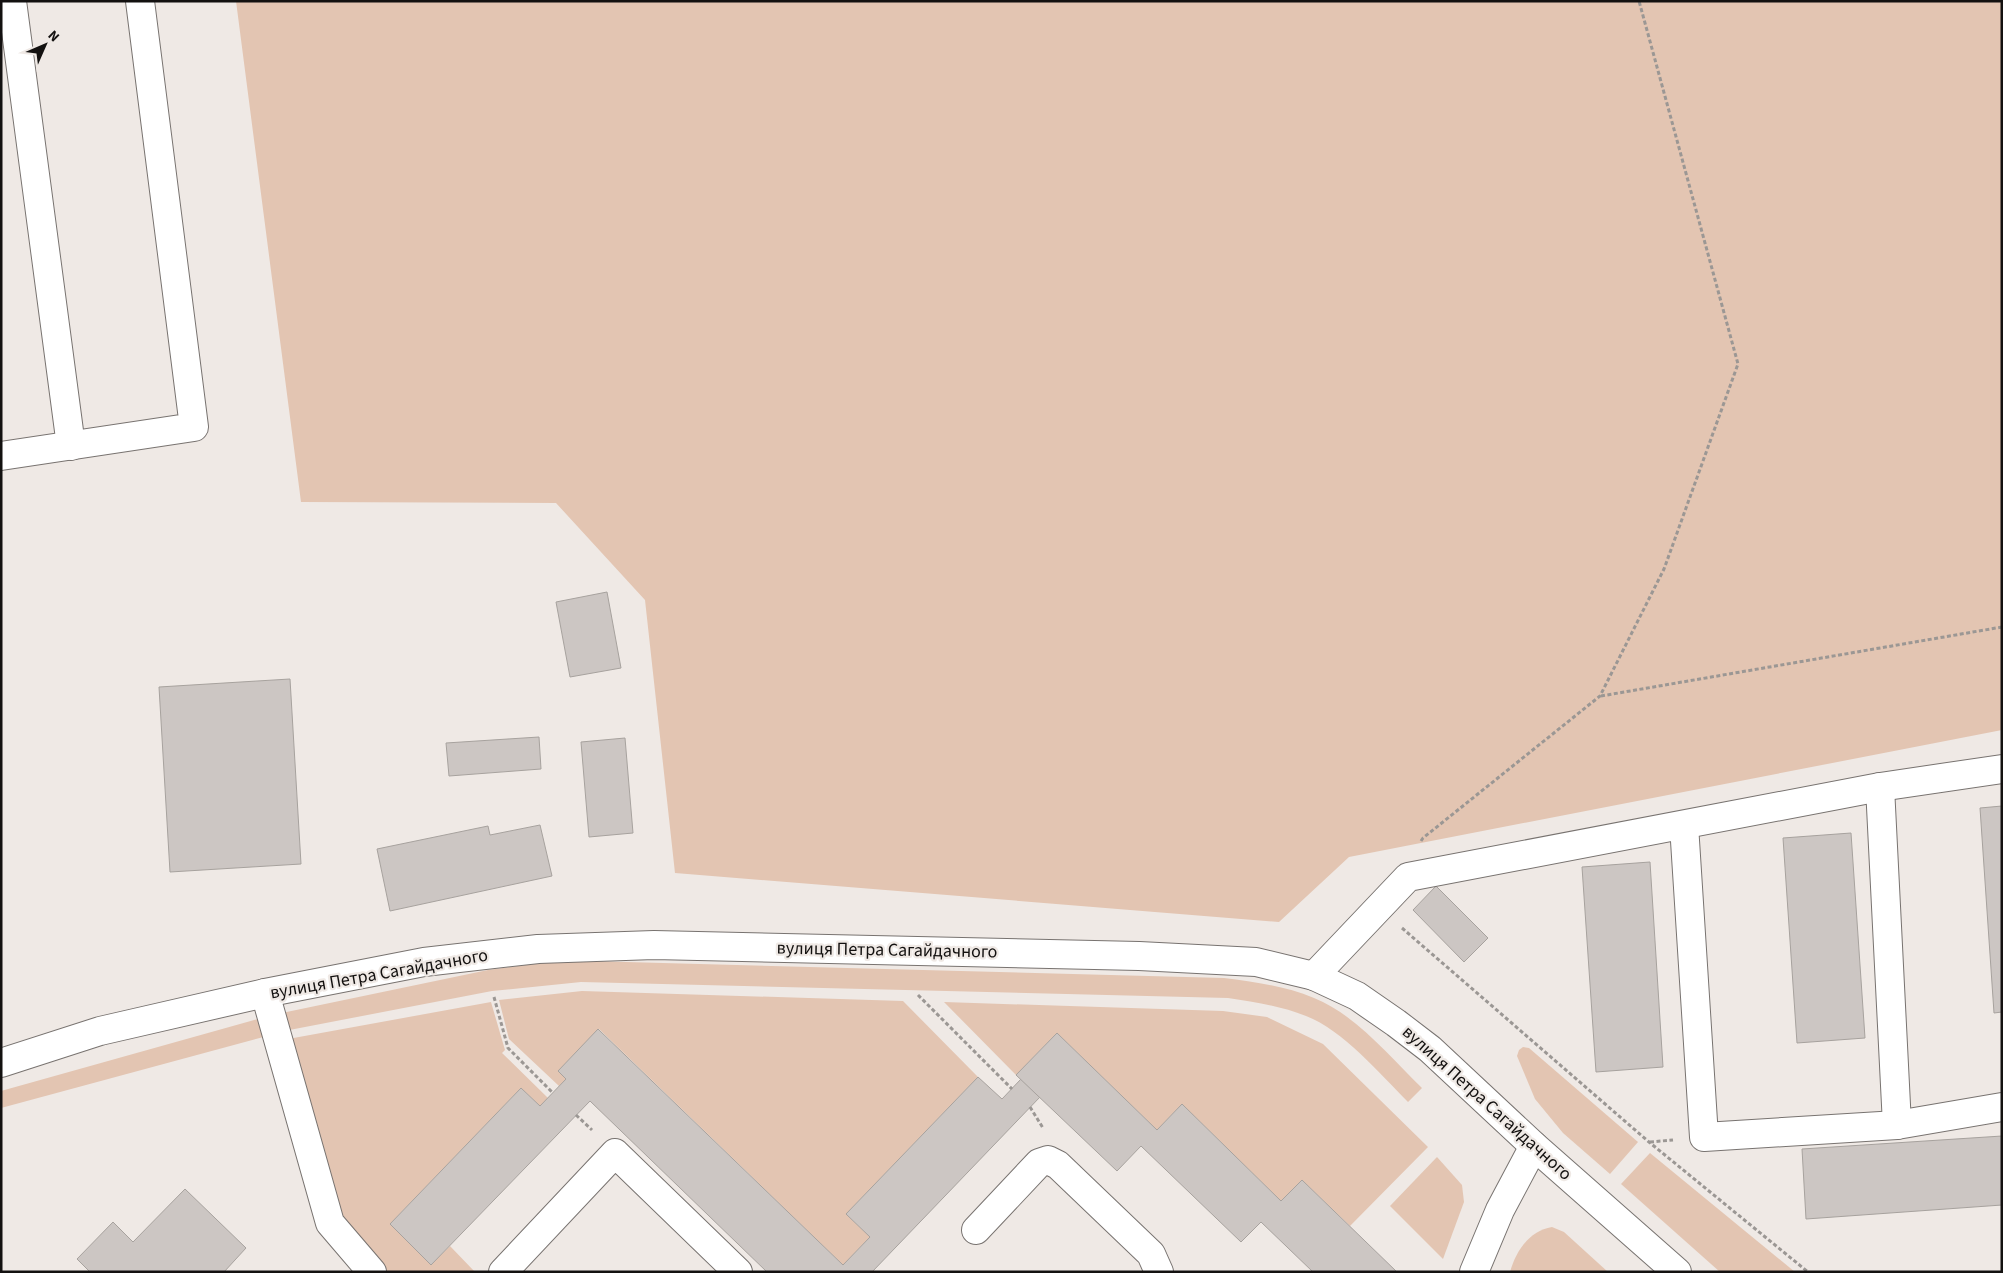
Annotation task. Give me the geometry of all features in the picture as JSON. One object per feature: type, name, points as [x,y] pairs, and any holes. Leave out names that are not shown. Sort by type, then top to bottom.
[{"type":"main road","points":[[12,1],[71,446]]},
{"type":"main road","points":[[1,456],[194,426],[140,1]]},
{"type":"main road","points":[[1314,976],[1408,877],[1880,787],[2002,770]]},
{"type":"main road","points":[[1880,787],[1897,1124]]},
{"type":"main road","points":[[1684,825],[1704,1137],[1897,1124],[2002,1107]]},
{"type":"main road","name":"вулиця Петра Сагайдачного","points":[[1,1063],[100,1031],[264,993],[424,962],[538,949],[654,945],[1140,956],[1256,962],[1314,976],[1357,996],[1396,1023],[1430,1049],[1534,1146],[1677,1272]]},
{"type":"main road","points":[[264,993],[330,1223],[372,1272]]},
{"type":"main road","points":[[1474,1272],[1500,1210],[1534,1146]]},
{"type":"main road","points":[[503,1272],[615,1153],[738,1272]]},
{"type":"main road","points":[[976,1230],[1039,1164],[1048,1160],[1058,1165],[1151,1254],[1159,1272]]},
{"type":"path","points":[[1408,877],[1423,838],[1600,696],[1664,569],[1738,364],[1639,1]]},
{"type":"path","points":[[1600,696],[2002,627]]},
{"type":"path","points":[[1379,908],[1649,1142],[1808,1272]]},
{"type":"path","points":[[918,996],[1012,1089]]},
{"type":"path","points":[[494,997],[508,1048],[553,1093]]},
{"type":"shaded area","points":[[236,1],[2002,1],[2002,730],[1349,857],[1279,922],[675,873],[645,600],[556,503],[301,502]]},
{"type":"shaded area","points":[[589,961],[1224,978],[1247,981],[1292,990],[1314,998],[1344,1014],[1371,1037],[1422,1088],[1408,1102],[1373,1066],[1334,1031],[1306,1016],[1287,1010],[1228,998],[581,982],[492,991],[279,1032],[277,1014],[488,970],[540,963]]},
{"type":"shaded area","points":[[582,991],[903,1001],[978,1077],[846,1214],[870,1237],[843,1265],[599,1029],[558,1071],[566,1079],[559,1086],[509,1039],[499,1000]]},
{"type":"shaded area","points":[[491,1002],[505,1050],[502,1053],[548,1098],[540,1106],[521,1088],[390,1224],[431,1264],[450,1246],[475,1272],[384,1272],[338,1218],[288,1039]]},
{"type":"shaded area","points":[[944,1002],[1223,1011],[1267,1017],[1323,1044],[1428,1147],[1350,1226],[1302,1180],[1281,1201],[1182,1104],[1157,1130],[1057,1033],[1016,1075]]},
{"type":"shaded area","points":[[258,1019],[262,1020],[271,1035],[1,1108],[1,1091]]},
{"type":"shaded area","points":[[1523,1047],[1529,1048],[1638,1142],[1610,1174],[1563,1133],[1535,1099],[1517,1056],[1519,1050]]},
{"type":"shaded area","points":[[1650,1153],[1795,1272],[1720,1272],[1621,1184]]},
{"type":"shaded area","points":[[1437,1157],[1462,1185],[1464,1202],[1443,1259],[1390,1206]]},
{"type":"shaded area","points":[[1552,1227],[1564,1232],[1608,1272],[1510,1272],[1520,1250],[1530,1237]]},
{"type":"building","points":[[607,592],[621,668],[570,677],[556,602]]},
{"type":"building","points":[[290,679],[301,864],[170,872],[159,687]]},
{"type":"building","points":[[539,737],[541,769],[449,776],[446,743]]},
{"type":"building","points":[[625,738],[633,833],[589,837],[581,742]]},
{"type":"building","points":[[2002,806],[2002,1012],[1994,1013],[1980,808]]},
{"type":"building","points":[[540,825],[552,876],[390,911],[377,849],[488,826],[490,835]]},
{"type":"building","points":[[1851,833],[1865,1038],[1797,1043],[1783,838]]},
{"type":"building","points":[[1650,862],[1663,1067],[1596,1072],[1582,867]]},
{"type":"building","points":[[1436,886],[1488,938],[1464,962],[1413,910]]},
{"type":"building","points":[[598,1029],[843,1265],[870,1237],[846,1214],[978,1077],[1002,1099],[1021,1079],[1040,1097],[872,1272],[767,1272],[590,1101],[431,1265],[390,1224],[521,1088],[540,1106],[566,1079],[558,1071]]},
{"type":"building","points":[[1057,1033],[1157,1130],[1182,1104],[1281,1201],[1302,1180],[1397,1272],[1313,1272],[1261,1222],[1241,1242],[1141,1146],[1117,1171],[1016,1075]]},
{"type":"building","points":[[2002,1136],[2002,1205],[1806,1219],[1802,1149]]},
{"type":"building","points":[[185,1189],[246,1248],[224,1272],[90,1272],[77,1259],[113,1222],[133,1242]]}]
